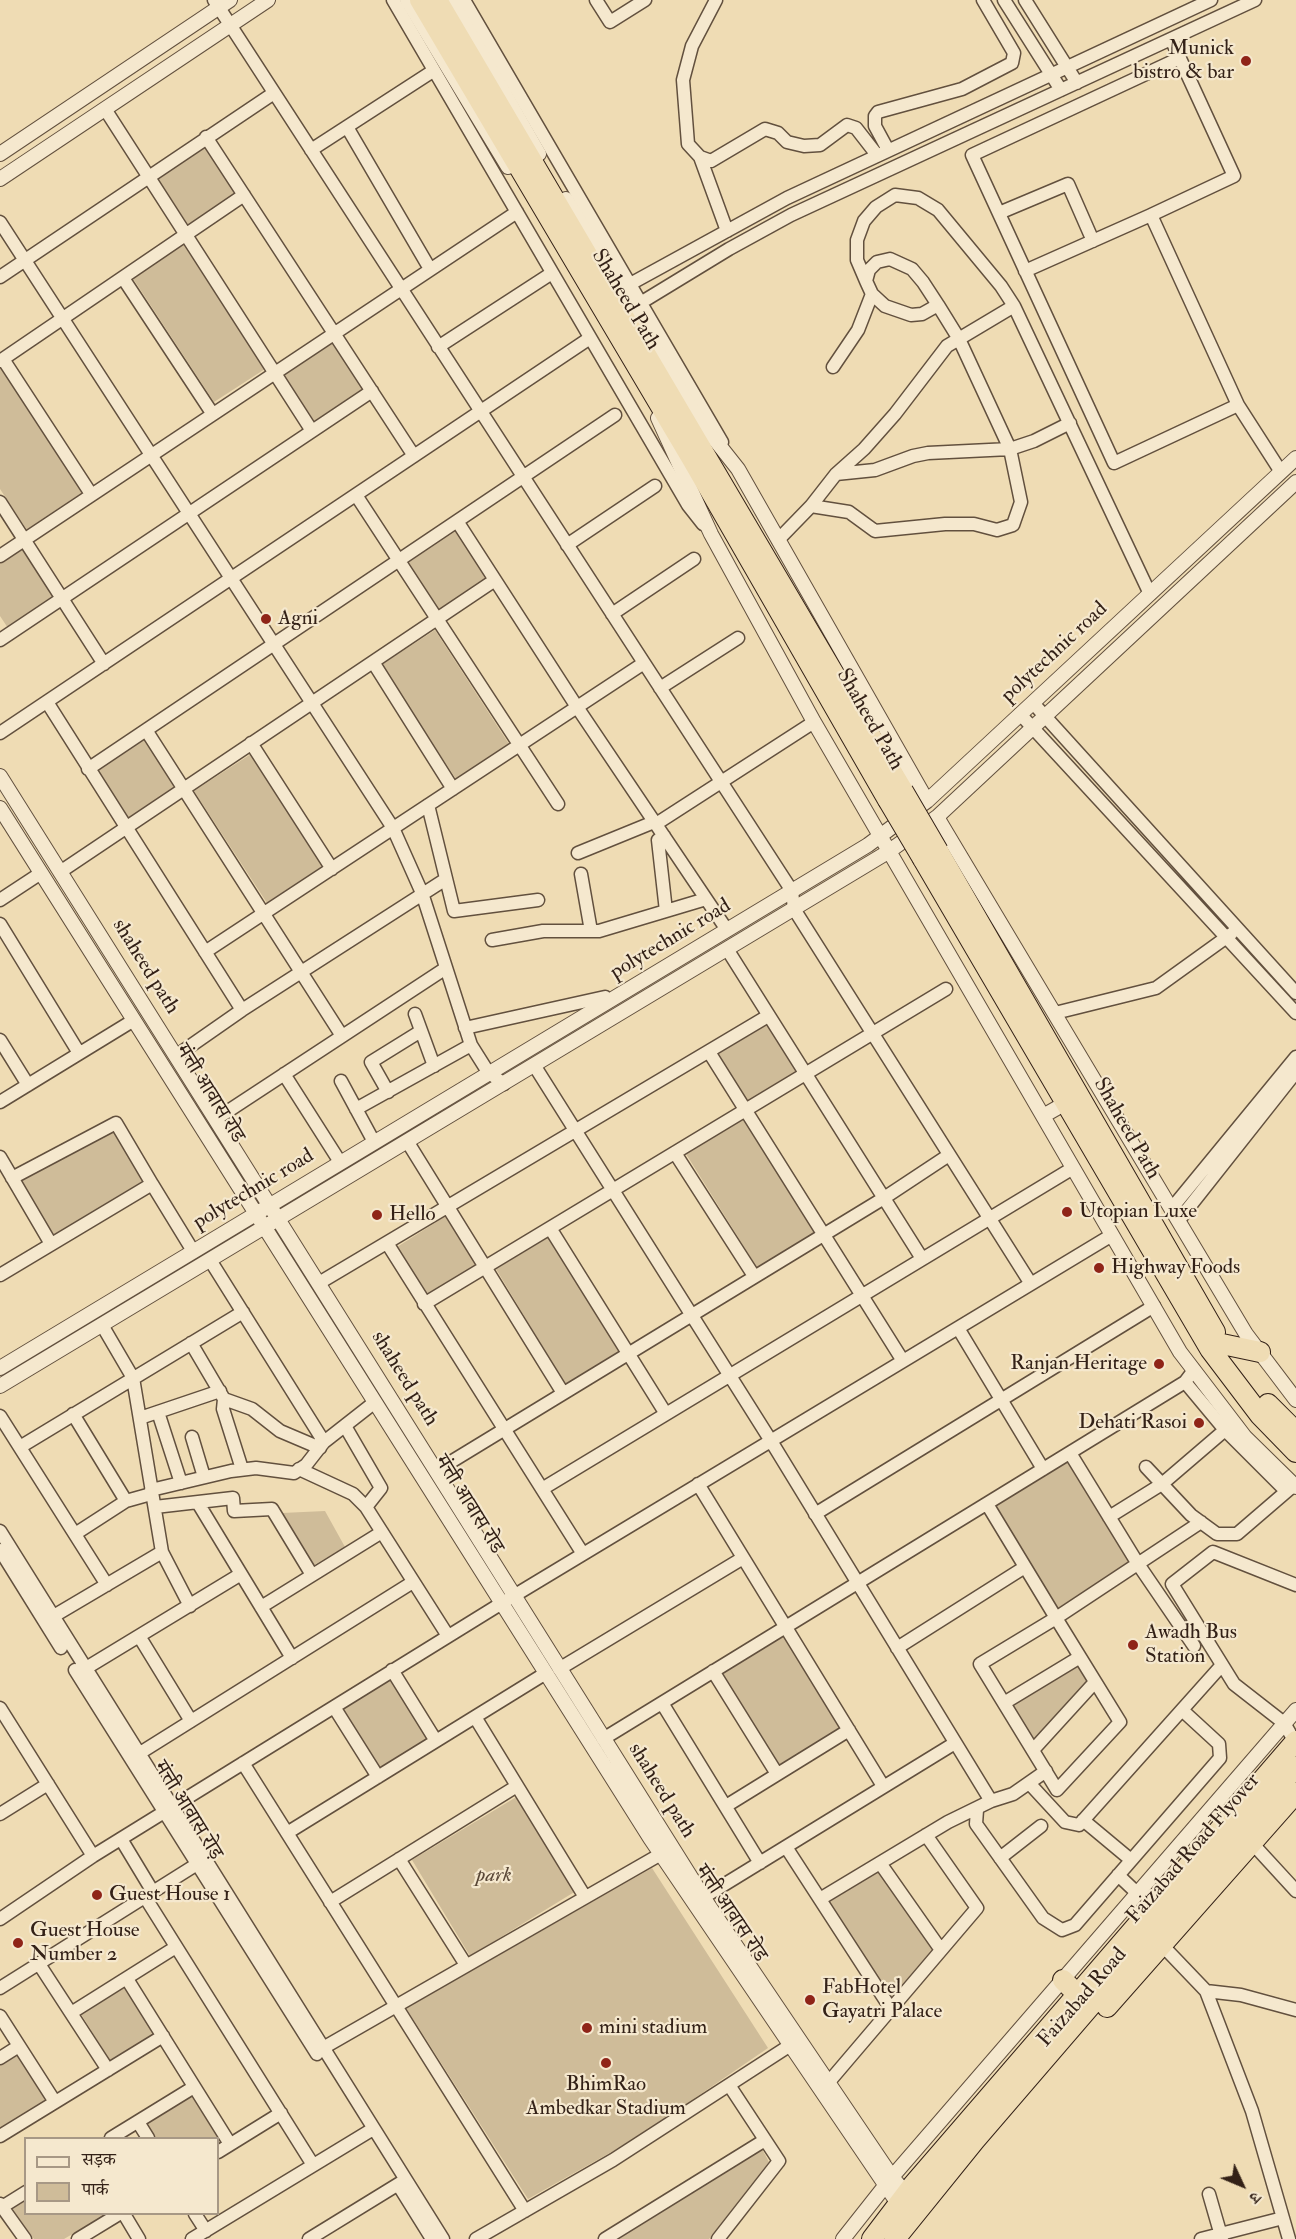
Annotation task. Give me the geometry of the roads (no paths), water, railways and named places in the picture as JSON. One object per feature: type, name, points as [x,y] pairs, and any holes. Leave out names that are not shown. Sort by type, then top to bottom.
[{"type":"highway","name":"Shaheed Path","points":[[420,0],[624,352],[895,795],[1222,1344],[1270,1406],[1296,1431]]},
{"type":"highway","name":"Shaheed Path","points":[[437,0],[675,390],[895,795]]},
{"type":"highway","name":"Shaheed Path","points":[[930,855],[1210,1349],[1260,1414],[1296,1452]]},
{"type":"highway","points":[[1222,1344],[1260,1352]]},
{"type":"highway","points":[[872,2239],[909,2213],[1077,1994],[1296,1741]]},
{"type":"highway","name":"Faizabad Road Flyover","points":[[895,2239],[909,2213],[941,2182],[1296,1767]]},
{"type":"highway","name":"Faizabad Road","points":[[909,2213],[1000,2128],[1296,1793]]},
{"type":"highway","points":[[1063,1980],[1077,1994]]},
{"type":"street","points":[[0,179],[268,0]]},
{"type":"street","points":[[393,0],[688,505],[711,534]]},
{"type":"street","points":[[406,0],[624,352],[663,428],[711,534],[780,662],[888,852],[1180,1352],[1219,1403],[1231,1428]]},
{"type":"street","points":[[451,0],[675,390],[738,469]]},
{"type":"street","points":[[464,0],[527,112],[632,283],[778,540],[827,636],[927,801]]},
{"type":"street","points":[[596,0],[610,22],[645,0]]},
{"type":"street","points":[[716,0],[692,46],[683,80],[688,144],[699,157],[727,231]]},
{"type":"street","points":[[882,152],[875,126],[875,116],[878,112],[962,88],[1012,63],[1014,53],[983,0]]},
{"type":"street","points":[[1004,0],[1061,90]]},
{"type":"street","points":[[1025,0],[1077,83]]},
{"type":"street","points":[[632,283],[727,231],[882,152],[1211,0]]},
{"type":"street","points":[[642,302],[790,215],[1255,0]]},
{"type":"street","points":[[0,154],[221,3],[230,26],[792,891],[794,909],[1031,1284]]},
{"type":"street","points":[[1025,271],[1234,176],[1171,39]]},
{"type":"street","points":[[972,155],[1180,58]]},
{"type":"street","points":[[311,150],[433,71]]},
{"type":"street","points":[[0,277],[274,93]]},
{"type":"street","points":[[105,109],[312,431]]},
{"type":"street","points":[[699,157],[711,161],[765,129],[778,133],[787,142],[804,146],[820,144],[847,125],[856,128],[882,152]]},
{"type":"street","points":[[347,127],[430,269]]},
{"type":"street","points":[[963,136],[1113,462],[1238,405]]},
{"type":"street","points":[[206,137],[414,456]]},
{"type":"street","points":[[999,213],[1068,184],[1093,241]]},
{"type":"street","points":[[91,494],[2,360],[244,195]]},
{"type":"street","points":[[938,305],[922,314],[911,315],[885,306],[872,294],[857,260],[857,240],[864,221],[876,207],[895,195],[918,198],[938,210],[1001,286],[1014,306],[1150,594]]},
{"type":"street","points":[[0,556],[517,212]]},
{"type":"street","points":[[1150,214],[1238,405],[1281,472]]},
{"type":"street","points":[[0,222],[393,828],[422,892],[471,1045],[488,1072],[504,1084]]},
{"type":"street","points":[[811,506],[849,512],[875,531],[945,524],[974,524],[997,530],[1007,529],[1013,525],[1021,502],[1010,449],[958,339],[923,282],[905,264],[890,259],[876,262],[869,270],[866,281]]},
{"type":"street","points":[[438,347],[552,273]]},
{"type":"street","points":[[123,278],[212,413]]},
{"type":"street","points":[[833,367],[858,330],[872,294]]},
{"type":"street","points":[[778,540],[811,506],[836,474],[864,450],[947,346],[1014,306]]},
{"type":"street","points":[[0,733],[590,338]]},
{"type":"street","points":[[2,636],[62,599],[372,391]]},
{"type":"street","points":[[88,769],[615,415]]},
{"type":"street","points":[[836,474],[875,470],[920,454],[1010,449],[1034,441],[1070,423]]},
{"type":"street","points":[[649,437],[658,435],[663,428]]},
{"type":"street","name":"polytechnic road","points":[[0,1368],[880,836],[927,801],[1296,458]]},
{"type":"street","points":[[0,1386],[888,852],[937,817],[1296,482]]},
{"type":"street","points":[[567,545],[656,486]]},
{"type":"street","points":[[356,495],[558,804]]},
{"type":"street","points":[[0,502],[104,664]]},
{"type":"street","points":[[457,521],[577,707],[727,930]]},
{"type":"street","points":[[612,614],[694,559]]},
{"type":"street","points":[[60,872],[495,580]]},
{"type":"street","points":[[1128,614],[1141,627]]},
{"type":"street","points":[[660,688],[738,638]]},
{"type":"street","points":[[780,662],[795,654]]},
{"type":"street","points":[[372,662],[453,789]]},
{"type":"street","points":[[205,952],[644,663]]},
{"type":"street","points":[[47,702],[242,1010]]},
{"type":"street","points":[[1033,703],[1236,930],[1296,993]]},
{"type":"street","points":[[1020,714],[1296,1013]]},
{"type":"street","points":[[578,853],[655,823],[814,722]]},
{"type":"street","points":[[146,730],[342,1036]]},
{"type":"street","points":[[251,743],[332,869]]},
{"type":"street","name":"shaheed path","points":[[0,776],[436,1471],[507,1599],[553,1671],[603,1739],[704,1897],[757,1987],[828,2083],[889,2182]]},
{"type":"street","points":[[428,806],[454,911],[538,900]]},
{"type":"street","name":"मंत्ती आवास रोड","points":[[0,808],[375,1402],[507,1599]]},
{"type":"street","points":[[937,817],[1055,1014],[1092,1087],[1175,1214],[1246,1334],[1296,1400]]},
{"type":"street","points":[[663,836],[658,840],[666,911]]},
{"type":"street","points":[[0,900],[41,873]]},
{"type":"street","points":[[581,874],[591,931]]},
{"type":"street","points":[[176,1056],[422,892],[446,879]]},
{"type":"street","points":[[492,940],[543,931],[591,931],[706,899]]},
{"type":"street","points":[[0,924],[80,1053]]},
{"type":"street","points":[[1055,1014],[1156,988],[1236,930]]},
{"type":"street","points":[[727,949],[921,1257]]},
{"type":"street","points":[[216,1119],[446,968]]},
{"type":"street","points":[[424,1304],[946,989]]},
{"type":"street","points":[[465,1028],[605,997],[607,1002]]},
{"type":"street","points":[[415,1014],[434,1066]]},
{"type":"street","points":[[319,1283],[768,1016]]},
{"type":"street","points":[[0,1102],[134,1020]]},
{"type":"street","points":[[388,1092],[371,1062],[421,1031]]},
{"type":"street","points":[[0,1040],[28,1085]]},
{"type":"street","points":[[356,1109],[471,1045]]},
{"type":"street","points":[[709,1052],[903,1361]]},
{"type":"street","points":[[1175,1214],[1296,1057]]},
{"type":"street","points":[[534,1065],[771,1441],[991,1801]]},
{"type":"street","points":[[1175,1214],[1296,1072]]},
{"type":"street","points":[[284,1074],[340,1162]]},
{"type":"street","points":[[341,1081],[374,1142]]},
{"type":"street","points":[[1043,1116],[1057,1108]]},
{"type":"street","points":[[12,1178],[116,1123],[193,1251]]},
{"type":"street","points":[[407,1142],[563,1393]]},
{"type":"street","points":[[675,1153],[754,1276]]},
{"type":"street","points":[[436,1471],[824,1235],[949,1155]]},
{"type":"street","points":[[0,1157],[51,1245]]},
{"type":"street","points":[[542,1489],[921,1257],[1073,1168]]},
{"type":"street","points":[[0,1275],[152,1184]]},
{"type":"street","points":[[550,1228],[666,1414]]},
{"type":"street","points":[[0,1919],[93,1856],[507,1599],[1112,1235]]},
{"type":"street","points":[[387,1243],[583,1554]]},
{"type":"street","points":[[210,1260],[322,1445]]},
{"type":"street","points":[[815,1514],[1154,1306]]},
{"type":"street","points":[[20,1447],[243,1312]]},
{"type":"street","points":[[102,1325],[133,1378],[162,1552],[190,1606]]},
{"type":"street","points":[[958,1328],[1043,1469]]},
{"type":"street","points":[[191,1343],[222,1395],[223,1409],[242,1469]]},
{"type":"street","points":[[603,1739],[1185,1382],[1194,1370]]},
{"type":"street","points":[[1146,1467],[1201,1522],[1217,1534],[1237,1534],[1292,1488],[1198,1398],[1185,1382]]},
{"type":"street","points":[[140,1418],[222,1395],[252,1409],[280,1431],[322,1445]]},
{"type":"street","points":[[1198,1398],[1219,1403]]},
{"type":"street","points":[[75,1534],[126,1501],[181,1483],[242,1469],[294,1473],[322,1445],[375,1402]]},
{"type":"street","points":[[158,1412],[181,1483]]},
{"type":"street","points":[[73,1414],[126,1501]]},
{"type":"street","points":[[0,1416],[107,1585]]},
{"type":"street","points":[[345,1425],[381,1488],[366,1507]]},
{"type":"street","points":[[1109,1517],[1162,1484],[1231,1428]]},
{"type":"street","points":[[192,1437],[204,1477]]},
{"type":"street","points":[[1070,1453],[1138,1564],[1194,1646]]},
{"type":"street","points":[[299,1469],[353,1494],[366,1507],[448,1636]]},
{"type":"street","points":[[698,1484],[884,1786]]},
{"type":"street","points":[[155,1507],[233,1498],[234,1511],[272,1509],[312,1575]]},
{"type":"street","points":[[198,1503],[292,1658]]},
{"type":"street","points":[[987,1504],[1025,1567],[1056,1618],[1080,1657],[1095,1682],[1120,1722],[1058,1790],[980,1664],[1056,1618],[1201,1522]]},
{"type":"street","points":[[0,1531],[48,1619],[162,1552]]},
{"type":"street","points":[[261,1606],[382,1532]]},
{"type":"street","name":"मंत्ती आवास रोड़","points":[[0,1550],[48,1619],[135,1756],[401,2182]]},
{"type":"street","points":[[1296,1585],[1213,1552],[1172,1584],[1234,1684],[1284,1724],[1296,1741]]},
{"type":"street","points":[[287,1833],[475,1717],[743,1558]]},
{"type":"street","points":[[897,1648],[1025,1567]]},
{"type":"street","points":[[81,1672],[241,1574]]},
{"type":"street","points":[[135,1756],[413,1582]]},
{"type":"street","points":[[139,1636],[191,1721]]},
{"type":"street","points":[[1004,1703],[1080,1657]]},
{"type":"street","points":[[1029,1783],[1065,1822],[1078,1825],[1222,1665]]},
{"type":"street","points":[[392,1670],[436,1741]]},
{"type":"street","name":"मंत्ती आवास रोड","points":[[553,1671],[661,1854],[757,1987],[789,2046],[889,2182],[909,2213]]},
{"type":"street","points":[[713,1671],[777,1774]]},
{"type":"street","points":[[1033,1750],[1095,1682]]},
{"type":"street","points":[[662,1703],[760,1863]]},
{"type":"street","points":[[334,1707],[378,1777]]},
{"type":"street","points":[[977,1810],[976,1824],[1043,1918],[1062,1930],[1075,1925],[1220,1758],[1219,1744],[1182,1710]]},
{"type":"street","points":[[843,2239],[889,2182],[1296,1710]]},
{"type":"street","points":[[1,1713],[93,1856]]},
{"type":"street","points":[[475,1717],[585,1897]]},
{"type":"street","points":[[726,1806],[849,1730]]},
{"type":"street","points":[[704,1897],[955,1743]]},
{"type":"street","points":[[243,1763],[525,2211]]},
{"type":"street","points":[[820,1899],[948,1822],[977,1810],[991,1801],[1013,1794],[1046,1771]]},
{"type":"street","points":[[0,1814],[48,1784]]},
{"type":"street","points":[[330,1902],[517,1786]]},
{"type":"street","points":[[1083,1820],[1131,1860]]},
{"type":"street","points":[[1000,1858],[1041,1826]]},
{"type":"street","points":[[828,2083],[977,1908],[926,1835]]},
{"type":"street","points":[[121,1839],[176,1947],[313,2165]]},
{"type":"street","points":[[1252,1843],[1296,1891]]},
{"type":"street","points":[[786,1847],[891,2009]]},
{"type":"street","points":[[323,2048],[661,1854]]},
{"type":"street","points":[[399,1860],[466,1965]]},
{"type":"street","points":[[0,1988],[201,1862],[323,2048],[370,2131],[192,2239]]},
{"type":"street","points":[[880,1863],[941,1950]]},
{"type":"street","points":[[1118,1875],[1137,1893]]},
{"type":"street","points":[[1162,1945],[1206,1990],[1252,2111],[1289,2239]]},
{"type":"street","points":[[71,2013],[176,1947]]},
{"type":"street","points":[[39,1964],[108,2070]]},
{"type":"street","points":[[127,1979],[230,2144]]},
{"type":"street","points":[[1206,1990],[1241,1995],[1296,2010]]},
{"type":"street","points":[[0,2016],[55,2102]]},
{"type":"street","points":[[0,2136],[163,2036]]},
{"type":"street","points":[[0,2058],[19,2046]]},
{"type":"street","points":[[476,2239],[613,2160],[789,2046]]},
{"type":"street","points":[[718,2239],[779,2161],[729,2085]]},
{"type":"street","points":[[114,2137],[194,2087]]},
{"type":"street","points":[[219,2151],[281,2114]]},
{"type":"street","points":[[138,2122],[147,2137]]},
{"type":"street","points":[[605,2239],[765,2140]]},
{"type":"street","points":[[309,2239],[401,2182]]},
{"type":"street","points":[[401,2182],[432,2239]]},
{"type":"street","points":[[401,2182],[443,2239]]},
{"type":"street","points":[[24,2193],[1,2205],[26,2239]]},
{"type":"street","points":[[1209,2194],[1222,2237]]},
{"type":"street","points":[[78,2239],[117,2215]]},
{"type":"street","points":[[125,2215],[139,2239]]},
{"type":"street","points":[[196,2215],[206,2231]]},
{"type":"street","points":[[1201,2239],[1222,2237],[1283,2218]]},
{"type":"place","name":"Munick bistro & bar","points":[[1246,61]]},
{"type":"place","name":"Agni","points":[[266,619]]},
{"type":"place","name":"Utopian Luxe","points":[[1067,1212]]},
{"type":"place","name":"Hello","points":[[377,1215]]},
{"type":"place","name":"Highway Foods","points":[[1099,1268]]},
{"type":"place","name":"Ranjan Heritage","points":[[1159,1364]]},
{"type":"place","name":"Dehati Rasoi","points":[[1199,1423]]},
{"type":"place","name":"Awadh Bus Station","points":[[1133,1645]]},
{"type":"place","name":"Guest House 1","points":[[97,1895]]},
{"type":"place","name":"Guest House Number 2","points":[[18,1943]]},
{"type":"place","name":"FabHotel Gayatri Palace","points":[[810,2000]]},
{"type":"place","name":"mini stadium","points":[[587,2028]]},
{"type":"place","name":"BhimRao Ambedkar Stadium","points":[[606,2063]]},
{"type":"park label","name":"park","points":[[494,1876]]}]
